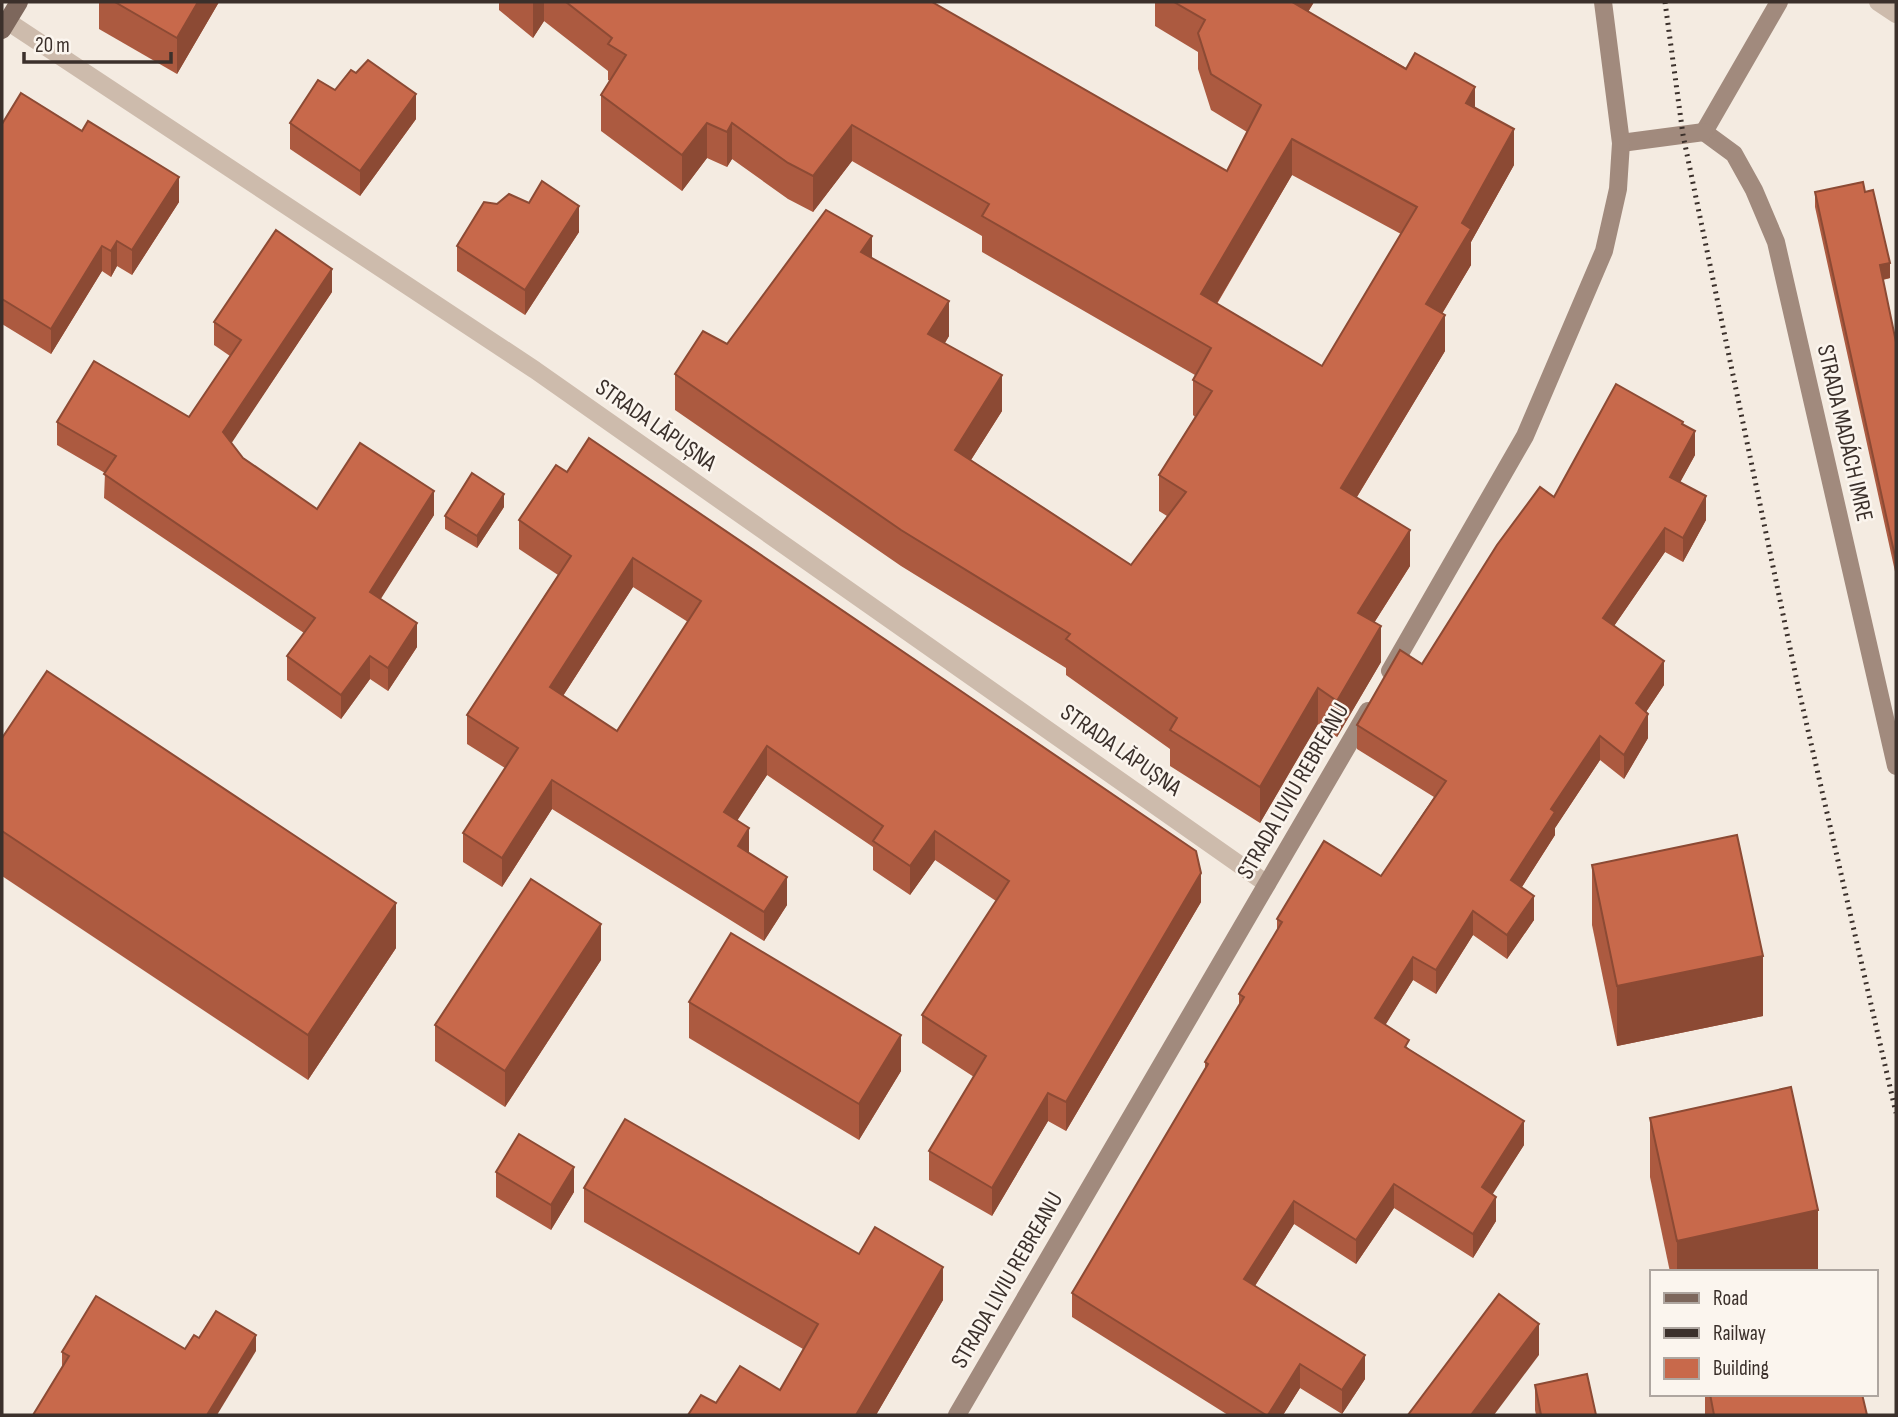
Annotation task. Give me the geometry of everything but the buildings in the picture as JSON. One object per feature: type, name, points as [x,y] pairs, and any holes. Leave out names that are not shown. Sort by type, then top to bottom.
[{"type":"main road","points":[[4,26],[19,2]]},
{"type":"street","name":"STRADA LIVIU REBREANU","points":[[957,1415],[1268,884],[1525,436],[1604,251],[1618,189],[1621,143],[1603,2]]},
{"type":"street","points":[[1621,143],[1704,132],[1779,2]]},
{"type":"street","points":[[1878,2],[1896,14]]},
{"type":"street","name":"STRADA LĂPUȘNA","points":[[4,26],[535,370],[1268,884]]},
{"type":"street","name":"STRADA MADÁCH IMRE","points":[[1704,132],[1734,154],[1754,190],[1776,242],[1890,714],[1896,766]]},
{"type":"railway","points":[[1665,2],[1683,135],[1700,217],[1799,691],[1896,1113]]}]
